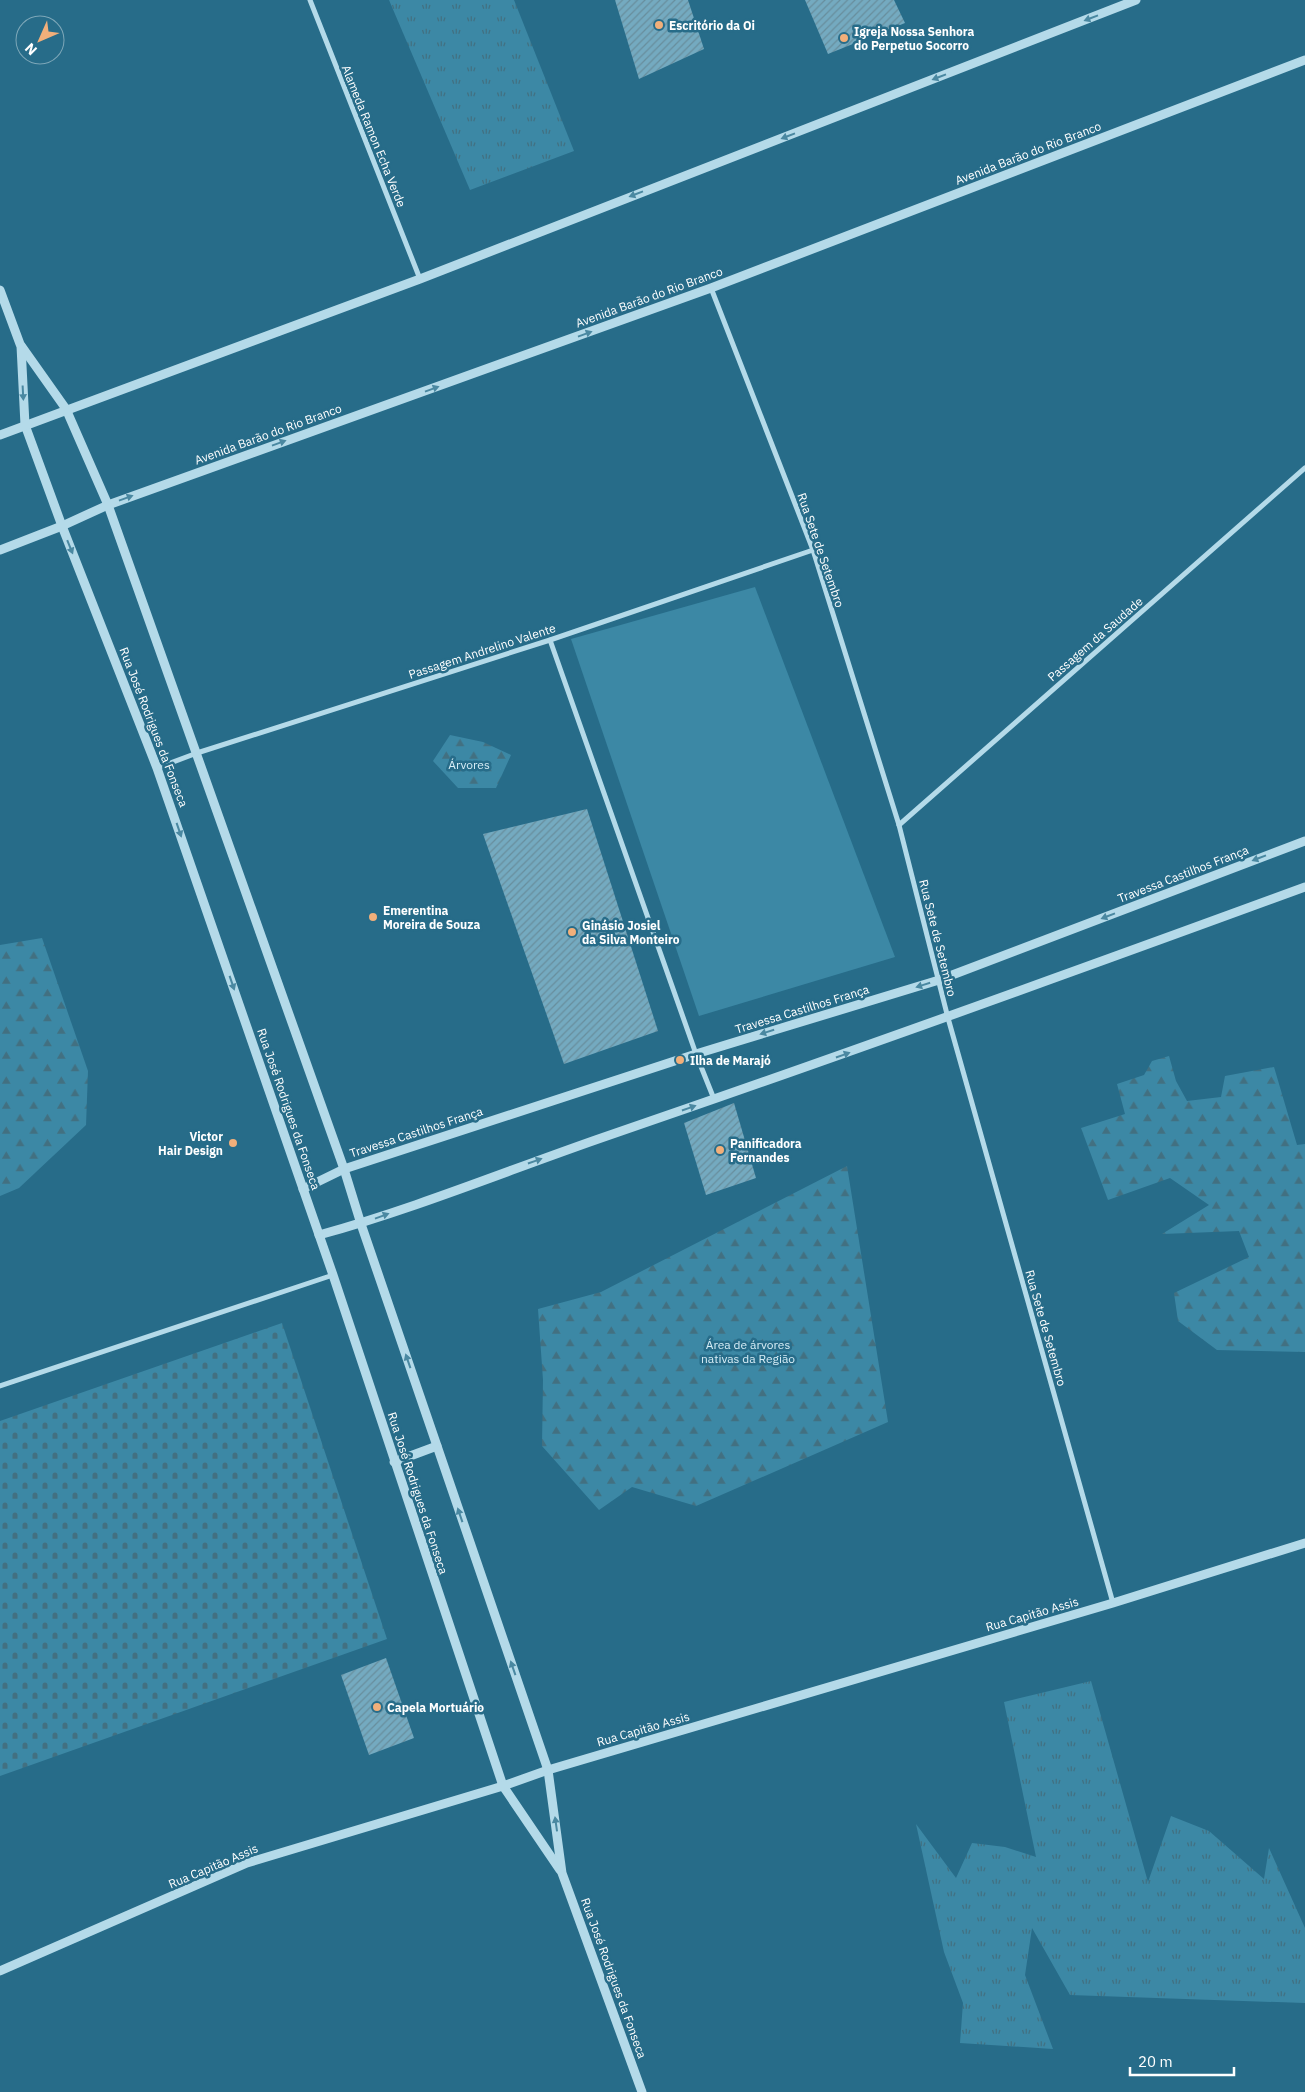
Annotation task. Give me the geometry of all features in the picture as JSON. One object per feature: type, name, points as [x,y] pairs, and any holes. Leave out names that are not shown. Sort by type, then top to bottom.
[{"type":"street","name":"Alameda Ramon Echa Verde","points":[[310,0],[420,279]]},
{"type":"street","points":[[0,435],[420,279],[1136,0]]},
{"type":"street","name":"Avenida Barão do Rio Branco","points":[[0,550],[62,526],[108,505],[711,288],[1305,60]]},
{"type":"street","name":"Rua Sete de Setembro","points":[[711,288],[813,550],[899,825],[948,1018],[1113,1603]]},
{"type":"street","name":"Rua José Rodrigues da Fonseca","points":[[0,290],[20,344],[66,409],[108,505],[197,753],[344,1168],[361,1224],[548,1770],[562,1873],[642,2092]]},
{"type":"street","name":"Rua José Rodrigues da Fonseca","points":[[20,344],[25,425],[62,526],[157,768],[334,1275],[394,1462],[503,1786],[562,1873]]},
{"type":"street","name":"Passagem da Saudade","points":[[899,825],[1305,468]]},
{"type":"street","name":"Passagem Andrelino Valente","points":[[157,768],[197,753],[550,640],[813,550]]},
{"type":"street","points":[[550,640],[696,1054],[714,1099]]},
{"type":"street","name":"Travessa Castilhos França","points":[[303,1189],[344,1168],[696,1054],[939,980],[1305,841]]},
{"type":"street","points":[[319,1235],[361,1224],[525,1164],[948,1018],[1305,887]]},
{"type":"street","points":[[0,1386],[334,1275]]},
{"type":"street","points":[[394,1462],[437,1446]]},
{"type":"street","name":"Rua Capitão Assis","points":[[0,1971],[247,1863],[503,1786],[548,1770],[1113,1603],[1305,1543]]},
{"type":"green space","points":[[389,0],[514,0],[574,151],[470,190]]},
{"type":"green space","points":[[755,587],[895,957],[699,1016],[571,639]]},
{"type":"green space","name":"Árvores","points":[[450,735],[483,742],[511,755],[496,788],[458,788],[433,761]]},
{"type":"green space","points":[[42,938],[88,1071],[86,1125],[19,1188],[0,1196],[0,945]]},
{"type":"green space","points":[[1169,1056],[1176,1081],[1187,1101],[1221,1097],[1225,1076],[1274,1067],[1297,1145],[1305,1144],[1305,1352],[1217,1350],[1178,1321],[1174,1293],[1249,1257],[1239,1231],[1162,1234],[1209,1205],[1170,1178],[1108,1200],[1081,1128],[1125,1114],[1117,1084],[1144,1075],[1152,1061]]},
{"type":"green space","name":"Área de árvores nativas da Região","points":[[847,1166],[888,1422],[696,1506],[632,1487],[599,1510],[542,1446],[543,1380],[538,1309],[601,1292]]},
{"type":"green space","points":[[282,1323],[387,1639],[0,1776],[0,1421]]},
{"type":"green space","points":[[1091,1681],[1148,1882],[1171,1816],[1209,1831],[1264,1879],[1269,1848],[1305,1928],[1305,2003],[1070,1995],[1032,1928],[1025,1975],[1053,2049],[960,2043],[963,2003],[944,1952],[916,1824],[956,1878],[972,1843],[1005,1847],[1036,1857],[1004,1702]]},
{"type":"building","name":"Escritório da Oi","points":[[615,0],[688,0],[704,49],[639,79]]},
{"type":"building","name":"Igreja Nossa Senhora do Perpetuo Socorro","points":[[805,0],[894,0],[905,23],[828,54]]},
{"type":"building","name":"Ginásio Josiel da Silva Monteiro","points":[[587,809],[658,1031],[564,1064],[483,834]]},
{"type":"building","name":"Panificadora Fernandes","points":[[734,1103],[756,1178],[706,1195],[684,1123]]},
{"type":"building","name":"Capela Mortuário","points":[[386,1658],[414,1738],[369,1755],[341,1675]]},
{"type":"place","name":"Escritório da Oi","points":[[659,25]]},
{"type":"place","name":"Igreja Nossa Senhora do Perpetuo Socorro","points":[[844,38]]},
{"type":"place","name":"Emerentina Moreira de Souza","points":[[373,917]]},
{"type":"place","name":"Ginásio Josiel da Silva Monteiro","points":[[572,932]]},
{"type":"place","name":"Ilha de Marajó","points":[[680,1060]]},
{"type":"place","name":"Victor Hair Design","points":[[233,1143]]},
{"type":"place","name":"Panificadora Fernandes","points":[[720,1150]]},
{"type":"place","name":"Capela Mortuário","points":[[377,1707]]}]
